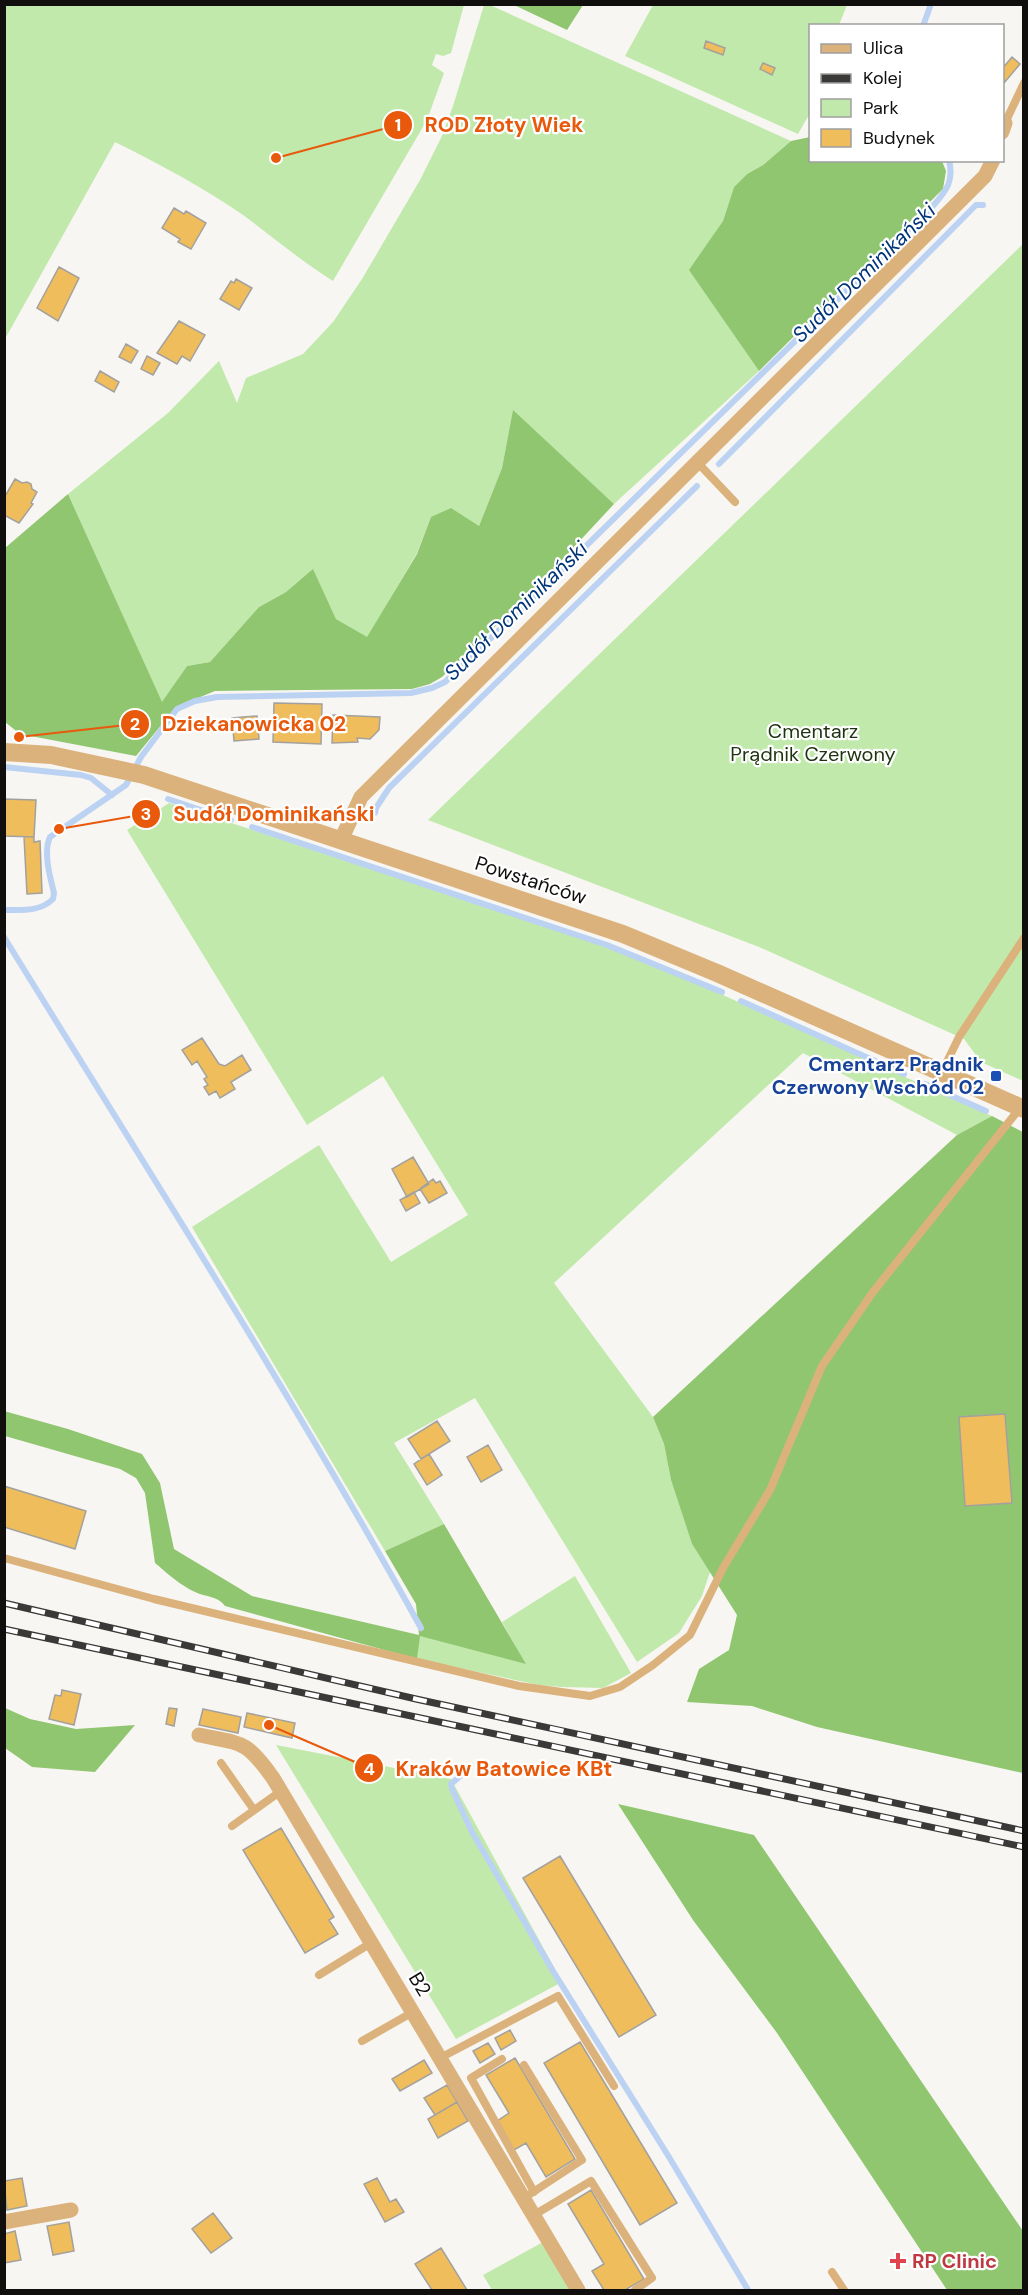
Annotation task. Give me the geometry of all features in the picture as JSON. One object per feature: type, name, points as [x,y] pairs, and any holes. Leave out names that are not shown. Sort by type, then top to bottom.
[{"type":"street","points":[[341,840],[361,796],[985,176],[992,162]]},
{"type":"street","name":"Powstańców","points":[[4,752],[51,755],[144,776],[623,934],[717,973],[1022,1109]]},
{"type":"street","name":"B2","points":[[199,1735],[242,1743],[255,1752],[440,2058],[529,2195],[534,2215],[579,2290]]},
{"type":"street","points":[[4,2222],[70,2210]]},
{"type":"lane","points":[[1004,128],[1023,83]]},
{"type":"lane","points":[[698,462],[735,502]]},
{"type":"lane","points":[[942,1074],[959,1037],[1023,938]]},
{"type":"lane","points":[[4,1558],[154,1599],[519,1686],[590,1696],[620,1687],[653,1665],[690,1635],[723,1568],[770,1490],[822,1366],[873,1292],[1022,1109]]},
{"type":"lane","points":[[221,1763],[254,1810]]},
{"type":"lane","points":[[232,1826],[280,1791]]},
{"type":"lane","points":[[319,1975],[371,1943]]},
{"type":"lane","points":[[440,2058],[558,1996],[614,2086]]},
{"type":"lane","points":[[362,2041],[413,2012]]},
{"type":"lane","points":[[502,2059],[471,2078],[529,2195],[582,2160],[524,2065]]},
{"type":"lane","points":[[534,2215],[591,2181],[652,2278],[635,2290]]},
{"type":"lane","points":[[832,2272],[844,2290]]},
{"type":"green space","points":[[5,4],[464,5],[451,53],[443,56],[436,54],[432,65],[444,73],[427,120],[333,281],[228,205],[180,176],[115,142],[5,339]]},
{"type":"green space","points":[[484,5],[490,5],[791,141],[763,165],[747,174],[734,187],[723,221],[690,270],[759,371],[614,504],[513,411],[502,468],[479,526],[431,517],[417,553],[367,638],[336,619],[313,570],[286,592],[259,607],[210,662],[187,666],[162,703],[68,494],[168,413],[219,361],[237,403],[246,378],[303,354],[333,322],[362,279],[420,180],[442,136]]},
{"type":"green space","points":[[514,5],[583,5],[567,30]]},
{"type":"green space","points":[[653,5],[847,5],[839,24],[809,24],[809,115],[798,134],[625,56]]},
{"type":"green space","points":[[809,137],[809,162],[942,162],[946,171],[943,189],[759,371],[689,270],[723,221],[734,187],[747,174],[763,165],[791,141]]},
{"type":"green space","name":"Cmentarz Prądnik Czerwony","points":[[1023,244],[1023,1081],[981,1062],[964,1039],[759,947],[428,820]]},
{"type":"green space","points":[[513,410],[614,504],[536,588],[442,677],[430,684],[412,689],[215,691],[176,707],[136,756],[20,734],[5,722],[5,548],[68,494],[162,702],[187,666],[210,662],[259,607],[286,592],[313,569],[336,619],[367,637],[417,554],[431,517],[451,508],[479,526],[502,468]]},
{"type":"green space","points":[[169,803],[616,947],[992,1116],[957,1135],[803,1053],[554,1283],[653,1417],[664,1444],[671,1480],[692,1544],[710,1572],[702,1596],[679,1633],[637,1662],[475,1398],[394,1443],[444,1524],[385,1551],[192,1227],[319,1145],[391,1262],[468,1215],[383,1076],[307,1125],[127,830]]},
{"type":"green space","points":[[992,1116],[1023,1132],[1023,1773],[817,1727],[752,1706],[687,1702],[699,1669],[729,1650],[737,1615],[692,1544],[671,1480],[664,1444],[653,1417],[957,1135]]},
{"type":"green space","points":[[4,1411],[68,1429],[142,1454],[160,1483],[174,1549],[252,1596],[419,1635],[416,1604],[385,1551],[444,1524],[526,1664],[420,1636],[417,1659],[225,1606],[215,1598],[195,1592],[179,1583],[155,1563],[145,1493],[136,1478],[120,1469],[5,1436]]},
{"type":"green space","points":[[575,1576],[631,1673],[603,1688],[539,1685],[417,1659],[419,1635],[525,1663],[502,1622]]},
{"type":"green space","points":[[5,1708],[30,1719],[76,1729],[135,1725],[95,1772],[32,1767],[5,1748]]},
{"type":"green space","points":[[276,1745],[451,1779],[562,1982],[456,2039]]},
{"type":"green space","points":[[618,1804],[754,1835],[1023,2231],[1023,2290],[947,2290],[777,2033],[693,1920]]},
{"type":"green space","points":[[545,2241],[573,2290],[492,2290],[483,2275]]},
{"type":"building","points":[[706,41],[725,48],[723,55],[704,48]]},
{"type":"building","points":[[1012,57],[1020,64],[1004,83],[1004,67]]},
{"type":"building","points":[[763,63],[775,68],[772,75],[760,69]]},
{"type":"building","points":[[174,208],[184,214],[186,211],[206,223],[191,249],[178,242],[180,239],[162,228]]},
{"type":"building","points":[[59,267],[79,278],[58,321],[37,308]]},
{"type":"building","points":[[236,279],[252,288],[239,310],[220,299],[231,281],[234,283]]},
{"type":"building","points":[[179,321],[205,335],[190,361],[182,356],[177,364],[157,353]]},
{"type":"building","points":[[126,344],[138,351],[131,363],[119,357]]},
{"type":"building","points":[[147,356],[160,363],[153,375],[141,369]]},
{"type":"building","points":[[100,371],[119,382],[114,392],[95,381]]},
{"type":"building","points":[[15,479],[31,484],[32,489],[37,492],[31,503],[33,504],[19,523],[4,515],[4,498]]},
{"type":"building","points":[[274,703],[322,704],[321,744],[273,742]]},
{"type":"building","points":[[333,715],[380,717],[379,730],[370,739],[357,738],[358,742],[332,743]]},
{"type":"building","points":[[257,716],[259,739],[234,741],[232,718]]},
{"type":"building","points":[[4,799],[36,800],[34,837],[4,836]]},
{"type":"building","points":[[24,837],[34,837],[34,842],[40,841],[42,893],[27,894]]},
{"type":"building","points":[[202,1038],[219,1064],[225,1066],[242,1055],[251,1070],[231,1082],[235,1089],[220,1098],[216,1091],[209,1095],[204,1087],[208,1085],[204,1079],[207,1077],[197,1061],[192,1065],[182,1050]]},
{"type":"building","points":[[413,1157],[429,1184],[407,1197],[392,1169]]},
{"type":"building","points":[[433,1179],[436,1183],[440,1181],[447,1193],[429,1203],[420,1189]]},
{"type":"building","points":[[414,1192],[420,1203],[406,1211],[400,1200]]},
{"type":"building","points":[[1005,1414],[1012,1503],[965,1506],[959,1417]]},
{"type":"building","points":[[437,1421],[450,1441],[421,1459],[408,1439]]},
{"type":"building","points":[[488,1445],[502,1470],[481,1482],[467,1457]]},
{"type":"building","points":[[429,1454],[442,1475],[427,1485],[414,1464]]},
{"type":"building","points":[[4,1486],[86,1511],[75,1549],[4,1527]]},
{"type":"building","points":[[62,1690],[81,1694],[74,1725],[49,1719],[55,1695],[61,1696]]},
{"type":"building","points":[[169,1708],[177,1709],[174,1726],[166,1724]]},
{"type":"building","points":[[203,1709],[241,1717],[238,1733],[199,1725]]},
{"type":"building","points":[[247,1713],[295,1723],[292,1738],[244,1727]]},
{"type":"building","points":[[281,1828],[334,1917],[329,1920],[338,1934],[305,1953],[243,1850]]},
{"type":"building","points":[[560,1856],[656,2015],[619,2037],[523,1878]]},
{"type":"building","points":[[510,2030],[516,2041],[501,2050],[495,2038]]},
{"type":"building","points":[[580,2042],[677,2203],[640,2225],[544,2063]]},
{"type":"building","points":[[488,2043],[495,2054],[480,2063],[473,2051]]},
{"type":"building","points":[[515,2058],[575,2159],[546,2177],[526,2143],[514,2150],[497,2121],[509,2113],[486,2075]]},
{"type":"building","points":[[424,2060],[432,2073],[400,2091],[392,2079]]},
{"type":"building","points":[[447,2085],[457,2102],[435,2115],[424,2098]]},
{"type":"building","points":[[457,2102],[468,2121],[438,2138],[428,2119]]},
{"type":"building","points":[[22,2178],[27,2206],[7,2210],[4,2181]]},
{"type":"building","points":[[377,2178],[390,2202],[396,2199],[404,2212],[385,2222],[364,2184]]},
{"type":"building","points":[[591,2190],[644,2279],[625,2290],[604,2290],[592,2271],[604,2264],[568,2204]]},
{"type":"building","points":[[213,2213],[232,2238],[211,2253],[192,2229]]},
{"type":"building","points":[[69,2222],[74,2251],[53,2255],[47,2226]]},
{"type":"building","points":[[15,2231],[21,2260],[4,2263],[4,2234]]},
{"type":"building","points":[[441,2248],[467,2290],[432,2290],[415,2264]]},
{"type":"waterway","name":"Sudół Dominikański","points":[[924,24],[931,4]]},
{"type":"waterway","name":"Sudół Dominikański","points":[[4,910],[37,908],[53,899],[54,893],[47,857],[50,837],[126,785],[141,757],[177,709],[195,701],[217,697],[411,693],[445,682],[933,206],[950,180],[949,162]]},
{"type":"waterway","points":[[719,464],[976,205],[983,205]]},
{"type":"waterway","points":[[375,813],[389,788],[697,486]]},
{"type":"waterway","points":[[4,767],[81,775],[91,778],[112,795]]},
{"type":"waterway","points":[[168,799],[231,820]]},
{"type":"waterway","points":[[252,827],[607,945],[722,992]]},
{"type":"waterway","points":[[4,937],[269,1366],[421,1628]]},
{"type":"waterway","points":[[741,1001],[904,1074]]},
{"type":"waterway","points":[[925,1084],[986,1111]]},
{"type":"waterway","points":[[467,1768],[451,1784],[472,1832],[553,1971],[669,2157],[748,2290]]},
{"type":"railway","points":[[4,1603],[416,1699],[1024,1831]]},
{"type":"railway","points":[[4,1629],[1024,1847]]},
{"type":"place","name":"ROD Złoty Wiek","points":[[276,158]]},
{"type":"place","name":"Dziekanowicka 02","points":[[19,737]]},
{"type":"place","name":"Sudół Dominikański","points":[[59,829]]},
{"type":"place","name":"Cmentarz Prądnik Czerwony Wschód 02","points":[[996,1076]]},
{"type":"place","name":"Kraków Batowice KBt","points":[[269,1725]]},
{"type":"place","name":"RP Clinic","points":[[898,2261]]}]
